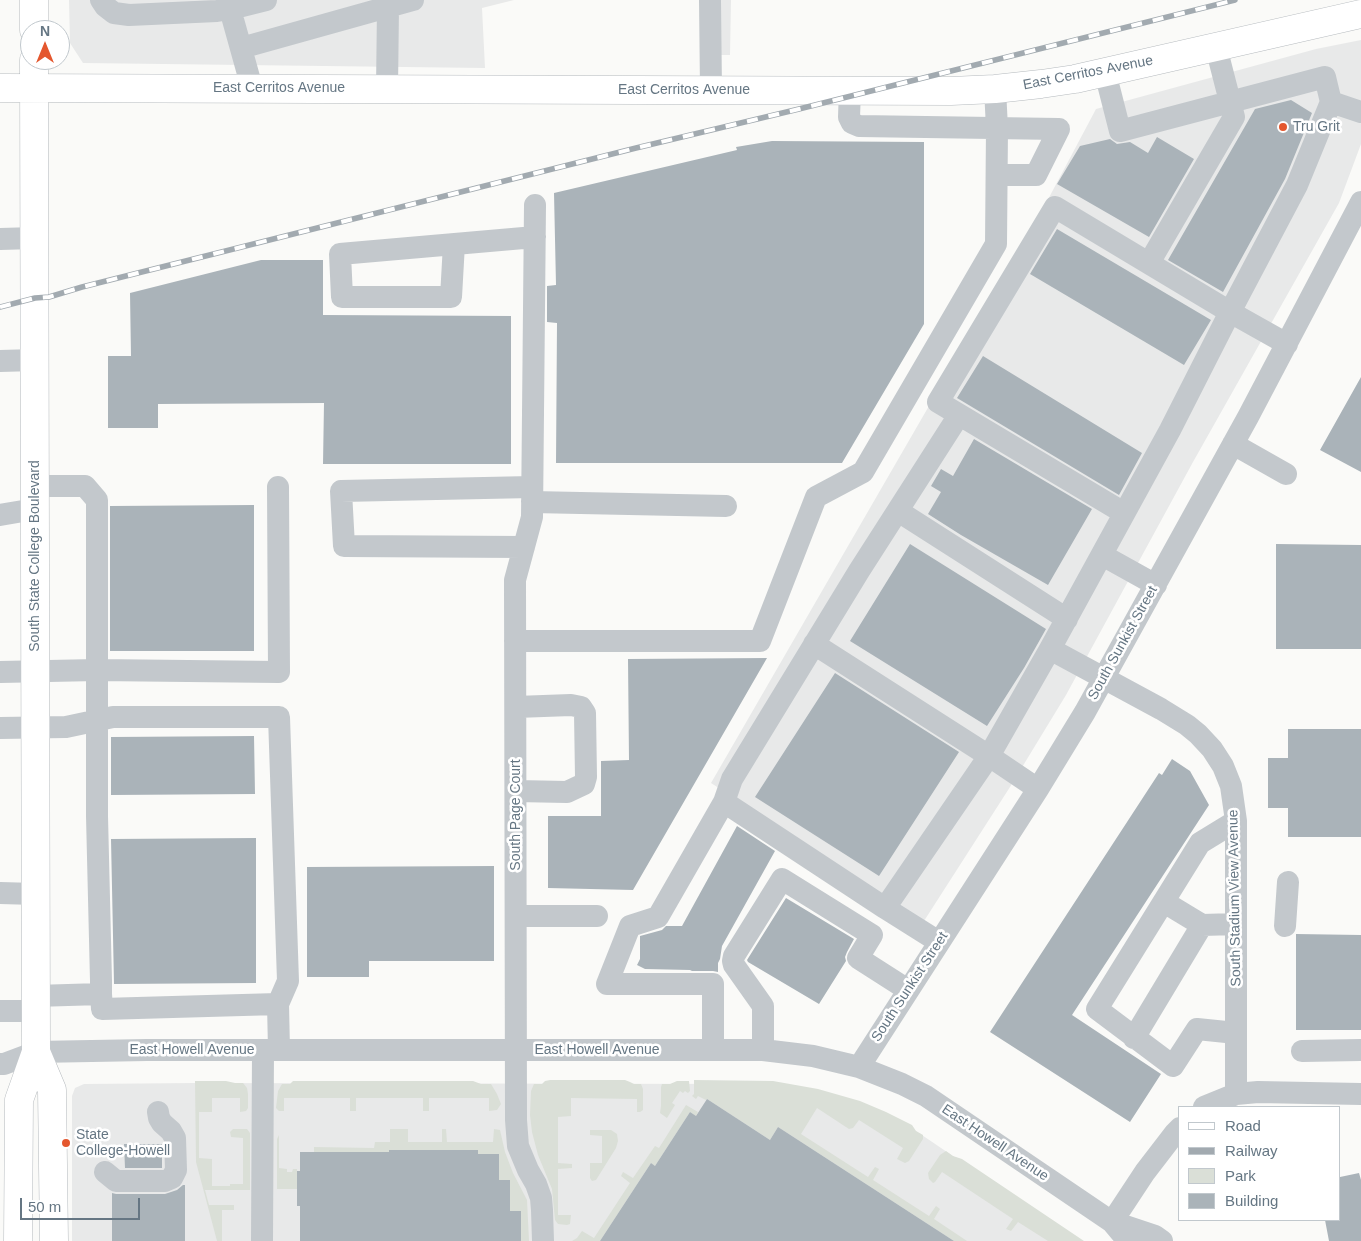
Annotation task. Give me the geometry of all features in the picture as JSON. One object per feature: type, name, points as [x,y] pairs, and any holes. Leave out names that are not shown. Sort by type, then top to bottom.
[{"type":"main road","points":[[34,0],[34,20]]},
{"type":"main road","name":"East Cerritos Avenue","points":[[0,88],[951,91],[995,89],[1041,84],[1105,72],[1361,14]]},
{"type":"main road","name":"South State College Boulevard","points":[[18,1241],[19,1100],[36,1052],[34,70]]},
{"type":"main road","name":"South State College Boulevard","points":[[36,1052],[52,1090],[54,1241]]},
{"type":"street","points":[[101,0],[114,13],[129,15],[195,6],[230,9],[266,0]]},
{"type":"street","points":[[241,48],[388,3],[414,0]]},
{"type":"street","points":[[710,0],[711,90]]},
{"type":"street","points":[[387,89],[388,3]]},
{"type":"street","points":[[230,9],[252,88]]},
{"type":"street","points":[[1149,263],[1234,117],[1216,47]]},
{"type":"street","points":[[885,908],[989,756],[1050,649],[1170,430],[1297,185],[1331,102],[1325,78],[1120,130],[1105,72]]},
{"type":"street","points":[[515,641],[760,640],[816,497],[863,472],[996,244],[997,128],[995,89]]},
{"type":"street","points":[[850,90],[849,117],[852,123],[859,126],[1059,129],[1036,175],[996,175]]},
{"type":"street","points":[[1331,102],[1361,112]]},
{"type":"street","name":"South Sunkist Street","points":[[859,1067],[1038,789],[1085,712],[1233,444],[1361,202]]},
{"type":"street","name":"South Page Court","points":[[535,204],[532,517],[515,580],[515,1050],[517,1141],[523,1160],[541,1198],[543,1241]]},
{"type":"street","points":[[1124,514],[938,402],[1055,207],[1287,344]]},
{"type":"street","points":[[454,244],[451,297],[342,297],[340,254],[454,244],[535,237]]},
{"type":"street","points":[[0,239],[34,238]]},
{"type":"street","points":[[0,361],[34,360]]},
{"type":"street","points":[[713,1050],[713,984],[607,984],[630,926],[658,917],[724,802],[732,779],[859,571],[959,414]]},
{"type":"street","points":[[1233,444],[1286,474]]},
{"type":"street","points":[[0,515],[35,497],[85,486],[97,500],[97,816],[102,1009],[278,1004]]},
{"type":"street","points":[[0,672],[97,670],[279,672],[278,487]]},
{"type":"street","points":[[524,547],[344,546],[341,491],[532,494],[726,506]]},
{"type":"street","points":[[898,511],[1067,618]]},
{"type":"street","points":[[1102,555],[1156,585]]},
{"type":"street","points":[[814,644],[1038,789]]},
{"type":"street","name":"South Stadium View Avenue","points":[[1050,649],[1187,725],[1212,749],[1223,766],[1231,786],[1236,821],[1236,1094]]},
{"type":"street","points":[[516,707],[571,705],[581,707],[585,713],[586,777],[584,784],[567,792],[516,791]]},
{"type":"street","points":[[0,728],[66,727],[113,717],[279,718],[288,981],[278,1004],[271,1050],[262,1241]]},
{"type":"street","points":[[724,802],[939,942]]},
{"type":"street","points":[[1236,821],[1200,843],[1097,1009],[1173,1066],[1197,1029],[1236,1033]]},
{"type":"street","points":[[763,1050],[763,1006],[734,966],[733,961],[734,956],[782,879],[872,936],[858,958],[908,990]]},
{"type":"street","points":[[1286,926],[1288,882]]},
{"type":"street","points":[[0,893],[35,894]]},
{"type":"street","points":[[1164,902],[1202,925],[1236,924]]},
{"type":"street","points":[[516,916],[597,916]]},
{"type":"street","points":[[1134,1038],[1202,925]]},
{"type":"street","points":[[0,1010],[101,994]]},
{"type":"street","name":"East Howell Avenue","points":[[36,1052],[763,1050],[813,1056],[859,1067],[926,1096],[1112,1222],[1128,1241]]},
{"type":"street","points":[[1302,1051],[1361,1050]]},
{"type":"street","points":[[0,1064],[36,1052]]},
{"type":"street","points":[[1206,1106],[1236,1094],[1267,1092],[1361,1094]]},
{"type":"street","points":[[105,1172],[116,1181],[165,1180],[172,1178],[176,1170],[175,1138],[171,1131],[162,1123],[158,1112]]},
{"type":"street","points":[[1112,1222],[1145,1172],[1178,1130]]},
{"type":"street","name":"East Howell Avenue","points":[[1112,1222],[1155,1236],[1162,1241]]},
{"type":"shaded area","points":[[69,0],[514,0],[482,8],[485,68],[83,63],[70,43]]},
{"type":"shaded area","points":[[700,0],[731,0],[730,55],[700,55]]},
{"type":"shaded area","points":[[1361,40],[1361,144],[1339,203],[1193,462],[1066,695],[1010,787],[924,921],[711,783],[1044,207],[1096,109],[1316,49]]},
{"type":"shaded area","points":[[84,1084],[751,1084],[916,1131],[1078,1241],[72,1241],[72,1096],[75,1088]]},
{"type":"green space","points":[[550,1080],[625,1080],[634,1084],[641,1084],[643,1089],[643,1110],[640,1112],[637,1112],[637,1099],[571,1098],[571,1116],[558,1117],[558,1163],[572,1164],[572,1168],[558,1169],[558,1215],[571,1215],[570,1224],[567,1225],[558,1224],[555,1220],[552,1189],[538,1155],[530,1115],[531,1091],[534,1084],[542,1084]]},
{"type":"green space","points":[[694,1080],[773,1081],[818,1089],[860,1101],[912,1125],[916,1131],[923,1135],[923,1139],[909,1161],[905,1163],[897,1159],[903,1148],[859,1120],[853,1128],[849,1129],[817,1108],[801,1134],[868,1177],[875,1167],[879,1169],[873,1180],[929,1216],[936,1206],[940,1209],[934,1219],[967,1241],[954,1241],[778,1127],[770,1140],[707,1099],[698,1096],[696,1099],[692,1096],[694,1094]]},
{"type":"green space","points":[[195,1081],[243,1083],[247,1088],[248,1108],[246,1111],[240,1112],[240,1098],[212,1098],[212,1112],[199,1112],[199,1158],[212,1159],[212,1186],[243,1184],[243,1138],[231,1137],[230,1132],[233,1129],[247,1129],[250,1133],[250,1190],[205,1190],[209,1205],[234,1205],[234,1210],[222,1210],[222,1241],[217,1241],[196,1162]]},
{"type":"green space","points":[[293,1081],[473,1081],[481,1084],[491,1084],[501,1104],[497,1110],[489,1111],[489,1098],[429,1098],[429,1111],[423,1111],[423,1098],[356,1098],[356,1111],[350,1111],[350,1098],[284,1098],[284,1111],[279,1111],[276,1108],[278,1091],[282,1084],[290,1084]]},
{"type":"green space","points":[[677,1081],[689,1081],[690,1091],[683,1093],[680,1091],[672,1103],[675,1105],[667,1118],[660,1113],[661,1087],[662,1084],[670,1084]]},
{"type":"green space","points":[[686,1105],[698,1112],[696,1116],[690,1112],[655,1166],[651,1163],[600,1241],[572,1241],[582,1231],[594,1238],[630,1183],[621,1176],[623,1172],[633,1178],[655,1146],[659,1148]]},
{"type":"green space","points":[[390,1129],[408,1129],[408,1142],[442,1142],[442,1129],[446,1129],[447,1142],[493,1142],[494,1129],[500,1130],[505,1152],[513,1173],[527,1200],[529,1241],[521,1241],[521,1211],[510,1211],[510,1180],[499,1180],[478,1154],[477,1150],[389,1150],[389,1155],[366,1155],[366,1152],[327,1152],[326,1155],[319,1155],[319,1152],[314,1152],[314,1147],[374,1148],[375,1142],[390,1142]]},
{"type":"green space","points":[[590,1130],[611,1130],[617,1134],[618,1141],[616,1148],[596,1180],[592,1181],[590,1178],[590,1163],[602,1163],[602,1136],[590,1135]]},
{"type":"green space","points":[[279,1135],[279,1168],[287,1169],[287,1172],[297,1169],[297,1189],[277,1189],[277,1139]]},
{"type":"green space","points":[[946,1151],[962,1159],[1084,1241],[1048,1241],[1018,1222],[1011,1231],[1006,1229],[1013,1219],[942,1172],[933,1183],[929,1179],[928,1173],[940,1155]]},
{"type":"building","points":[[1291,100],[1312,113],[1285,179],[1223,292],[1168,260],[1255,109]]},
{"type":"building","points":[[1157,137],[1194,159],[1149,237],[1057,184],[1080,146],[1110,139],[1117,144],[1130,142],[1148,153]]},
{"type":"building","points":[[772,141],[924,142],[924,324],[842,463],[556,463],[557,323],[547,322],[547,286],[556,285],[554,193],[737,150],[736,147]]},
{"type":"building","points":[[1057,229],[1211,320],[1184,365],[1030,274]]},
{"type":"building","points":[[261,260],[323,260],[323,315],[511,316],[511,464],[323,464],[324,403],[158,404],[158,428],[108,428],[108,356],[131,356],[130,293]]},
{"type":"building","points":[[983,356],[1142,453],[1119,495],[957,398]]},
{"type":"building","points":[[1361,377],[1361,472],[1320,450]]},
{"type":"building","points":[[974,439],[1092,509],[1048,585],[928,514],[941,492],[931,486],[941,469],[953,476]]},
{"type":"building","points":[[254,505],[254,651],[110,651],[110,506]]},
{"type":"building","points":[[910,544],[1046,629],[987,726],[850,641]]},
{"type":"building","points":[[1276,544],[1361,545],[1361,649],[1276,649]]},
{"type":"building","points":[[767,658],[633,890],[548,888],[548,816],[601,816],[601,761],[629,760],[628,659]]},
{"type":"building","points":[[835,673],[959,752],[879,876],[755,797]]},
{"type":"building","points":[[1288,729],[1361,729],[1361,837],[1288,837],[1288,808],[1268,808],[1268,758],[1288,758]]},
{"type":"building","points":[[254,736],[255,794],[111,795],[111,737]]},
{"type":"building","points":[[1172,759],[1190,771],[1209,805],[1072,1015],[1161,1074],[1130,1122],[990,1032],[1159,773],[1162,775]]},
{"type":"building","points":[[737,826],[775,851],[722,946],[718,972],[645,969],[637,965],[640,959],[640,936],[662,930],[666,926],[682,926]]},
{"type":"building","points":[[256,838],[256,983],[114,984],[111,839]]},
{"type":"building","points":[[494,866],[494,961],[369,961],[369,977],[307,977],[307,867]]},
{"type":"building","points":[[786,898],[854,939],[845,957],[846,961],[819,1004],[747,960]]},
{"type":"building","points":[[1296,934],[1361,935],[1361,1030],[1296,1030]]},
{"type":"building","points":[[707,1099],[770,1140],[778,1127],[954,1241],[600,1241],[651,1163],[655,1166],[690,1112],[696,1116]]},
{"type":"building","points":[[124,1144],[162,1144],[162,1168],[125,1168]]},
{"type":"building","points":[[389,1150],[478,1150],[478,1154],[499,1154],[499,1180],[510,1180],[510,1211],[521,1211],[521,1241],[300,1241],[297,1171],[300,1171],[300,1152],[389,1152]]},
{"type":"building","points":[[1359,1173],[1361,1180],[1361,1241],[1329,1241],[1325,1221],[1341,1221],[1341,1177]]},
{"type":"building","points":[[185,1185],[185,1241],[112,1241],[112,1193],[165,1194],[177,1190]]},
{"type":"railway","points":[[0,307],[35,298],[49,297],[82,287],[636,148],[1235,0]]},
{"type":"place","name":"Tru Grit","points":[[1283,127]]},
{"type":"place","name":"State College-Howell","points":[[66,1143]]}]
